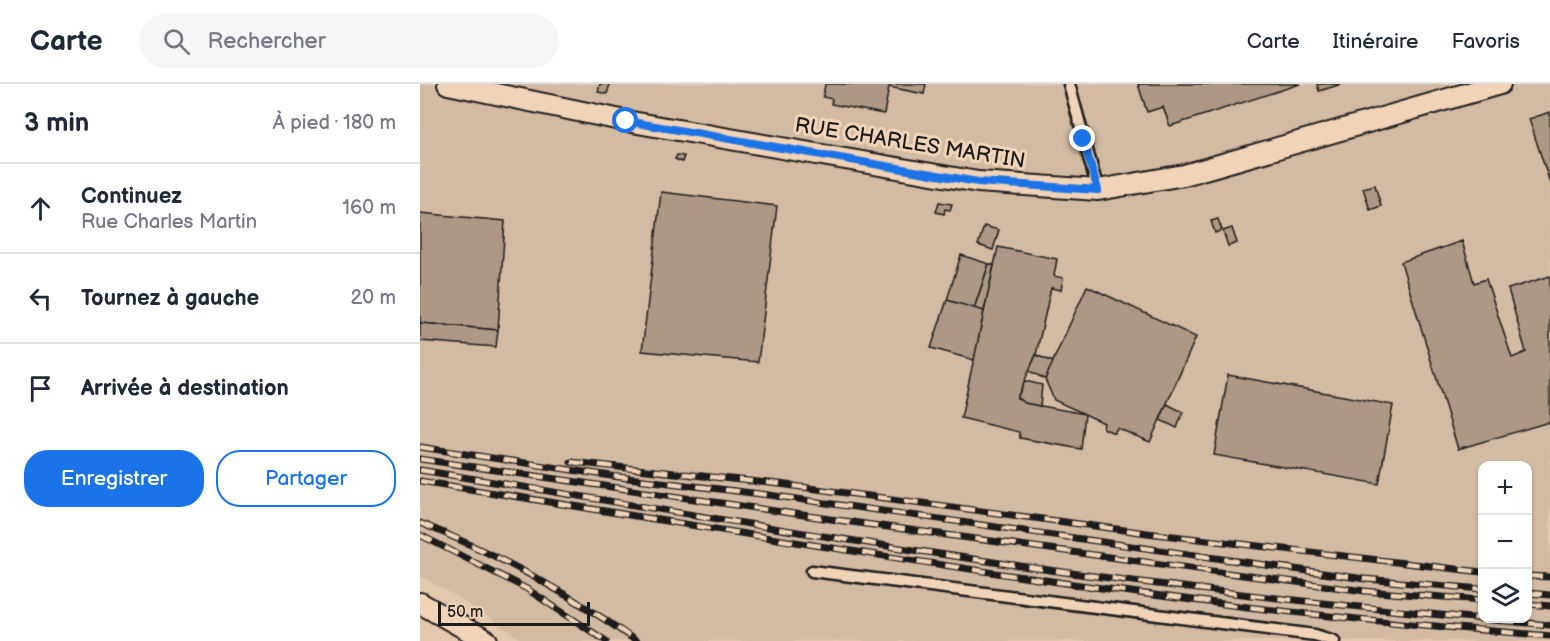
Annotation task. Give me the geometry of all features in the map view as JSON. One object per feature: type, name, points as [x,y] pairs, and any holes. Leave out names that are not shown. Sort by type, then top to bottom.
[{"type":"street","name":"RUE CHARLES MARTIN","points":[[448,84],[498,89],[626,121],[978,182],[1098,190],[1184,175],[1500,84]]},
{"type":"street","points":[[420,603],[487,641]]},
{"type":"lane","points":[[1069,84],[1098,190]]},
{"type":"lane","points":[[812,571],[1315,635],[1334,641]]},
{"type":"shaded area","points":[[420,84],[1550,84],[1550,641],[524,641],[457,597],[420,576]]},
{"type":"building","points":[[600,84],[610,84],[607,94],[598,92]]},
{"type":"building","points":[[825,84],[926,84],[924,94],[889,87],[884,114],[831,104],[832,99],[823,97]]},
{"type":"building","points":[[1138,84],[1300,84],[1170,126],[1163,107],[1147,112]]},
{"type":"building","points":[[1317,84],[1342,84],[1319,91]]},
{"type":"building","points":[[1550,112],[1550,183],[1529,119]]},
{"type":"building","points":[[677,155],[684,156],[682,162],[675,159]]},
{"type":"building","points":[[1375,185],[1381,206],[1370,210],[1363,188]]},
{"type":"building","points":[[661,192],[777,206],[758,362],[642,351]]},
{"type":"building","points":[[939,202],[952,204],[950,210],[945,209],[944,214],[936,212]]},
{"type":"building","points":[[420,213],[505,221],[498,330],[420,323]]},
{"type":"building","points":[[1218,219],[1222,230],[1215,233],[1211,221]]},
{"type":"building","points":[[984,226],[999,230],[993,250],[978,245]]},
{"type":"building","points":[[1232,228],[1237,243],[1228,246],[1223,231]]},
{"type":"building","points":[[1462,241],[1474,283],[1486,279],[1512,358],[1526,352],[1508,289],[1550,276],[1550,426],[1549,422],[1458,449],[1401,262]]},
{"type":"building","points":[[998,247],[1057,259],[1054,276],[1063,278],[1061,290],[1051,288],[1036,355],[1017,398],[1025,403],[1085,414],[1081,449],[1020,438],[1019,432],[961,418]]},
{"type":"building","points":[[961,255],[989,264],[974,309],[947,300]]},
{"type":"building","points":[[989,264],[994,265],[984,311],[974,309]]},
{"type":"building","points":[[1087,286],[1196,337],[1150,442],[1117,428],[1114,433],[1103,428],[1104,423],[1054,400],[1045,379]]},
{"type":"building","points":[[947,300],[984,311],[974,360],[931,348]]},
{"type":"building","points":[[420,323],[498,330],[496,347],[420,341]]},
{"type":"building","points":[[1036,355],[1053,362],[1045,379],[1029,371]]},
{"type":"building","points":[[1228,375],[1393,405],[1379,484],[1214,455]]},
{"type":"building","points":[[1025,381],[1042,385],[1040,406],[1025,403],[1017,398]]},
{"type":"building","points":[[1167,404],[1183,412],[1177,428],[1160,420]]},
{"type":"railway","points":[[420,447],[611,476],[769,495],[1365,579],[1478,589]]},
{"type":"railway","points":[[420,459],[851,522],[1212,571],[1365,591],[1478,600]]},
{"type":"railway","points":[[571,462],[779,484],[1147,533],[1478,572]]},
{"type":"railway","points":[[420,470],[1071,573],[1310,602],[1550,625]]},
{"type":"railway","points":[[420,481],[813,545],[1109,589],[1293,612],[1550,636]]},
{"type":"railway","points":[[420,523],[505,561],[559,591],[636,641]]},
{"type":"railway","points":[[420,535],[527,589],[606,641]]},
{"type":"railway","points":[[1532,576],[1550,577]]},
{"type":"railway","points":[[1532,593],[1550,595]]},
{"type":"railway","points":[[1532,604],[1550,606]]},
{"type":"route","points":[[626,121],[978,182],[1098,190],[1083,139]]}]
